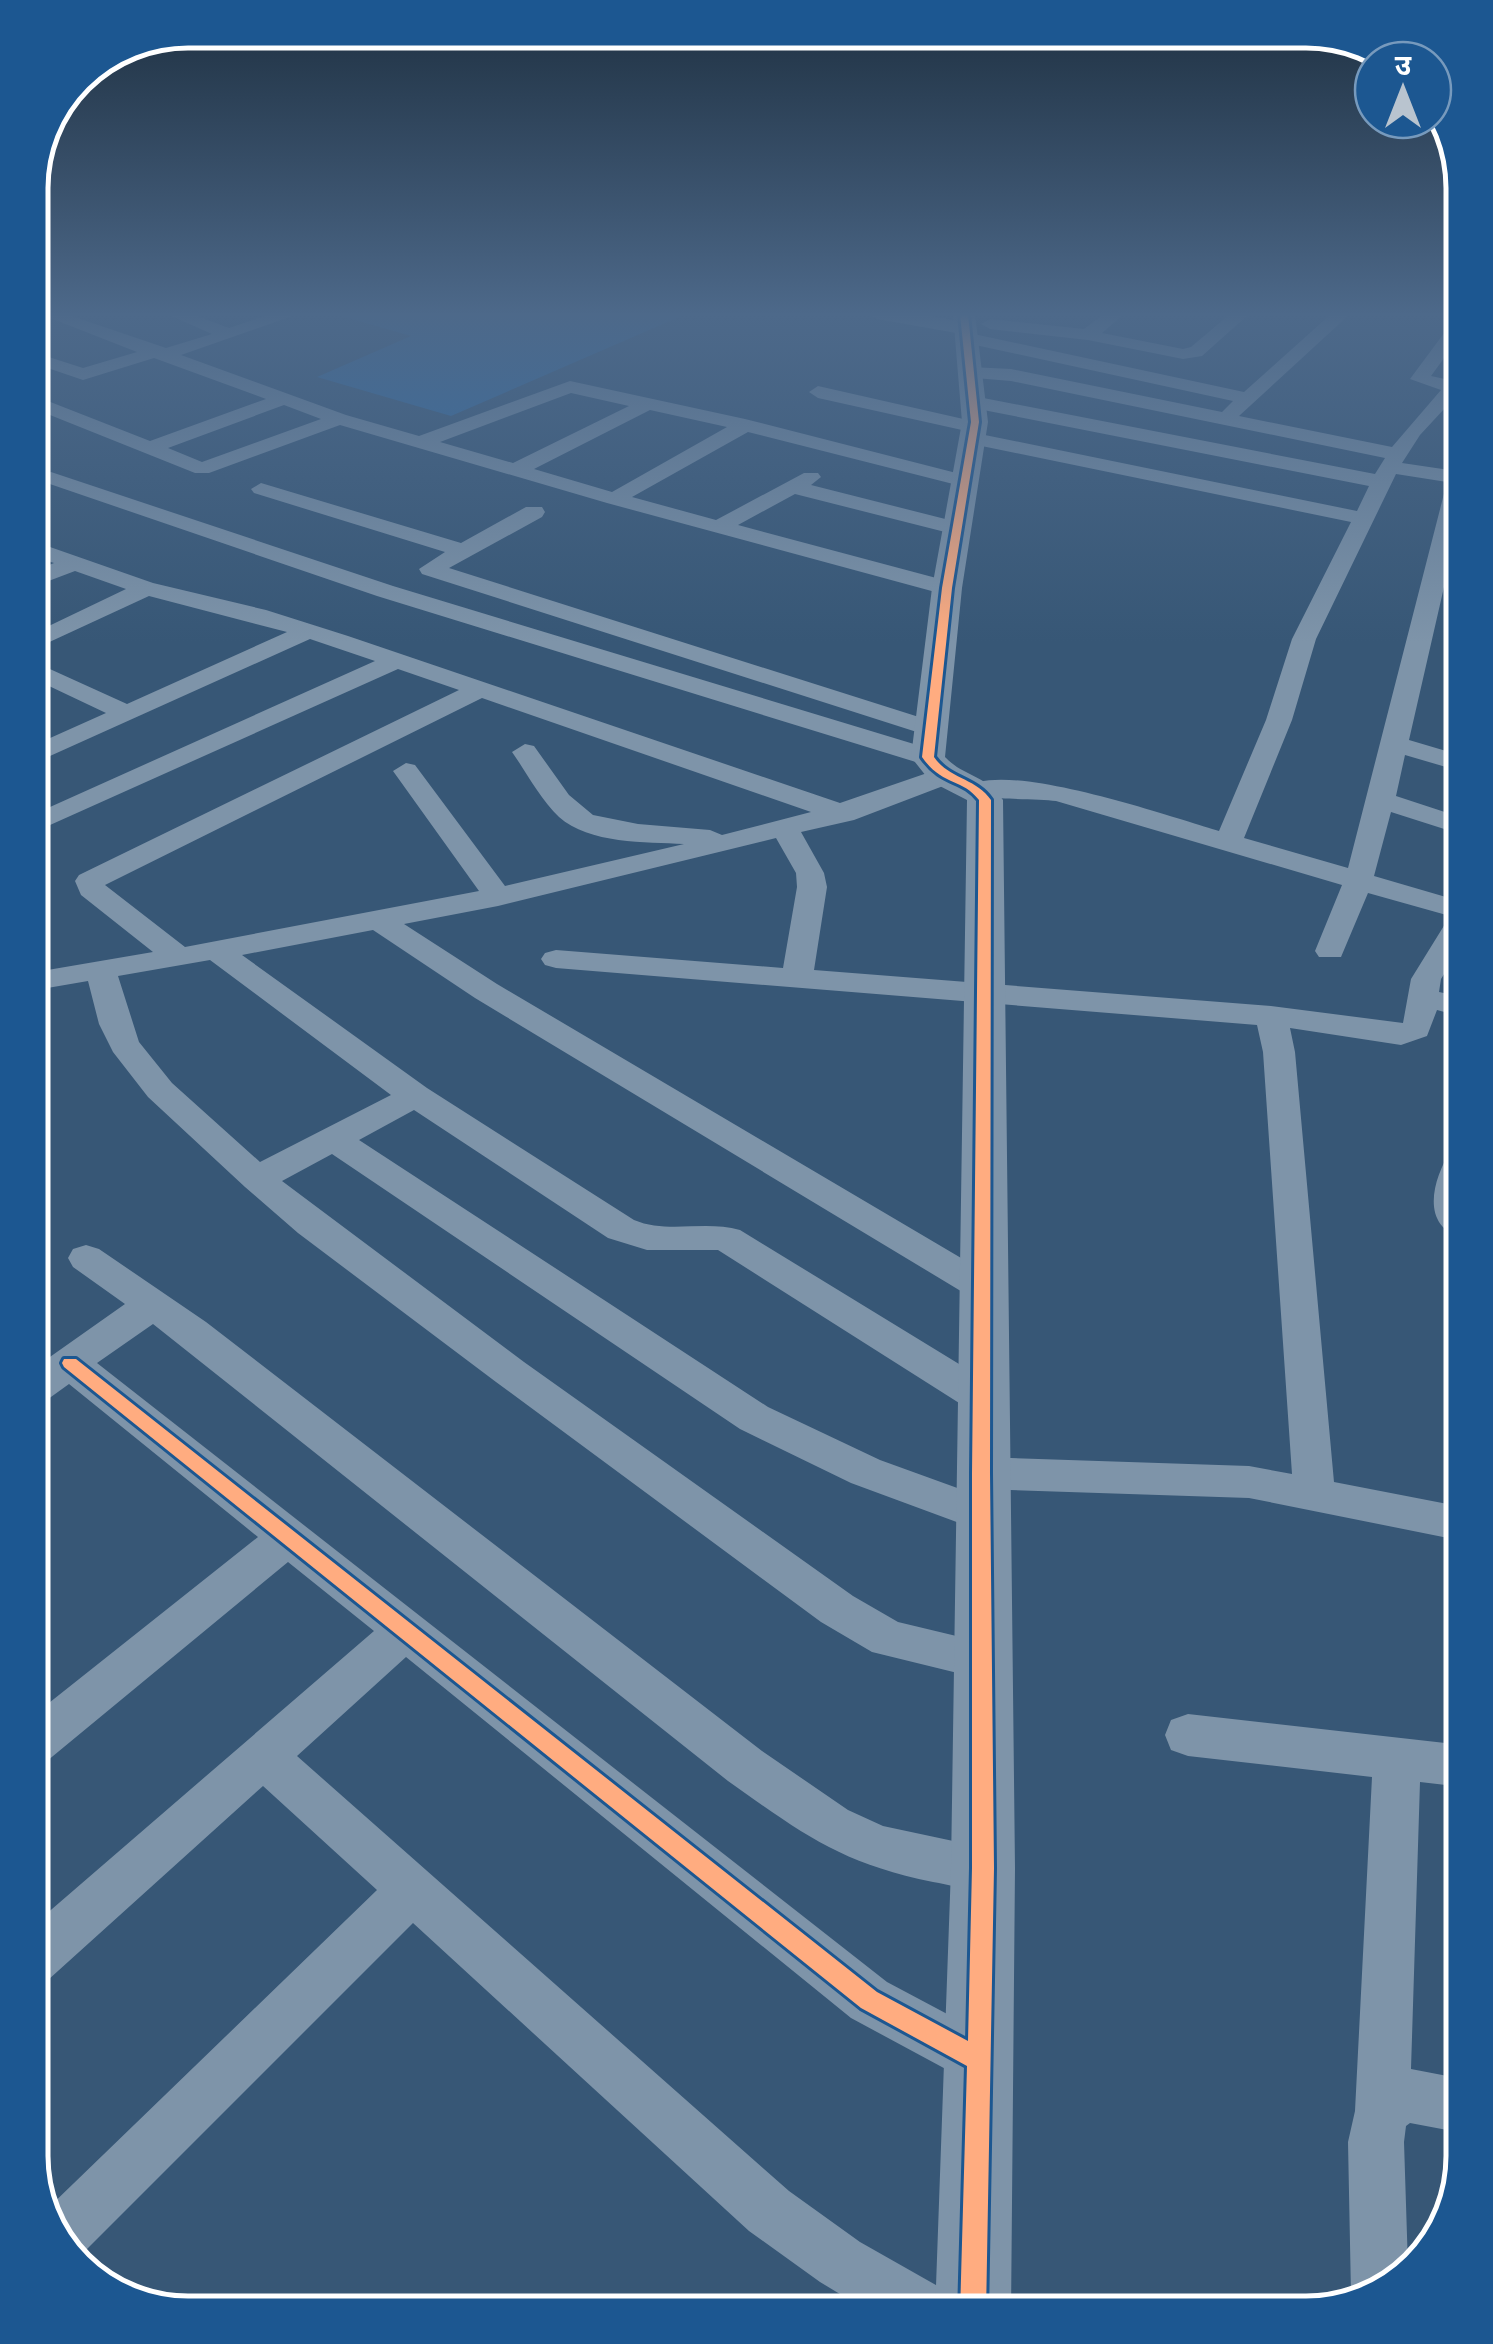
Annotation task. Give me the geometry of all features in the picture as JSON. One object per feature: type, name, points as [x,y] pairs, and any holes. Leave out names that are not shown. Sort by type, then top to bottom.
[{"type":"street","points":[[86,423],[207,469],[327,423]]},
{"type":"street","points":[[147,449],[217,423]]},
{"type":"street","points":[[355,423],[614,499],[947,588]]},
{"type":"street","points":[[422,442],[471,423]]},
{"type":"street","points":[[518,469],[609,423]]},
{"type":"street","points":[[737,423],[966,480]]},
{"type":"street","points":[[934,754],[947,588],[966,480],[971,423]]},
{"type":"street","points":[[1020,423],[1366,519]]},
{"type":"street","points":[[1068,423],[1446,476]]},
{"type":"street","points":[[1236,423],[1390,468]]},
{"type":"street","points":[[1228,842],[1279,720],[1304,639],[1390,468],[1428,423]]},
{"type":"street","points":[[614,499],[745,425]]},
{"type":"street","points":[[719,527],[856,453]]},
{"type":"street","points":[[51,478],[385,591],[934,754]]},
{"type":"street","points":[[792,487],[957,529]]},
{"type":"street","points":[[261,489],[462,550]]},
{"type":"street","points":[[534,512],[430,569],[934,754],[979,790],[985,800],[983,1868],[972,2296]]},
{"type":"street","points":[[1330,950],[1358,882],[1446,538]]},
{"type":"street","points":[[48,554],[146,588],[308,631],[844,814]]},
{"type":"street","points":[[48,574],[74,563]]},
{"type":"street","points":[[48,635],[146,588]]},
{"type":"street","points":[[48,750],[308,631]]},
{"type":"street","points":[[48,818],[396,661]]},
{"type":"street","points":[[48,676],[128,714]]},
{"type":"street","points":[[179,957],[91,889],[90,881],[479,690]]},
{"type":"street","points":[[1395,744],[1446,759]]},
{"type":"street","points":[[525,752],[570,813],[581,821],[610,828],[734,840]]},
{"type":"street","points":[[48,979],[498,896],[844,814],[934,754]]},
{"type":"street","points":[[406,771],[498,896]]},
{"type":"street","points":[[979,790],[1022,788],[1058,793],[1446,906]]},
{"type":"street","points":[[1381,800],[1446,822]]},
{"type":"street","points":[[785,828],[803,859],[812,887],[796,977]]},
{"type":"street","points":[[377,920],[486,991],[982,1287]]},
{"type":"street","points":[[556,959],[1271,1016],[1400,1035],[1416,1029],[1422,1018],[1426,979],[1446,947]]},
{"type":"street","points":[[216,950],[415,1096],[635,1236],[655,1241],[710,1235],[750,1250],[981,1397]]},
{"type":"street","points":[[101,970],[114,1024],[124,1045],[160,1090],[258,1179],[479,1350],[837,1609],[888,1639],[982,1660]]},
{"type":"street","points":[[1422,997],[1446,1003]]},
{"type":"street","points":[[1271,1016],[1279,1052],[1314,1492]]},
{"type":"street","points":[[258,1179],[415,1096]]},
{"type":"street","points":[[332,1140],[754,1418],[826,1456],[909,1492],[981,1494],[1175,1477],[1314,1492],[1446,1520]]},
{"type":"street","points":[[86,1258],[153,1304],[745,1766],[831,1826],[879,1848],[983,1868]]},
{"type":"street","points":[[48,1378],[153,1304]]},
{"type":"street","points":[[70,1363],[870,2000],[979,2060]]},
{"type":"street","points":[[48,1731],[288,1536]]},
{"type":"street","points":[[48,1946],[406,1630]]},
{"type":"street","points":[[1188,1735],[1446,1764]]},
{"type":"street","points":[[263,1756],[770,2211],[840,2262],[898,2296]]},
{"type":"street","points":[[1380,2275],[1376,2142],[1382,2111],[1397,1758]]},
{"type":"street","points":[[68,2229],[413,1890]]},
{"type":"street","points":[[1382,2111],[1402,2095],[1446,2100]]},
{"type":"cycle path","points":[[973,2296],[983,1868],[985,800],[973,787],[942,774],[928,757],[947,588],[975,423]]},
{"type":"cycle path","points":[[70,1363],[869,2000],[979,2060]]}]
